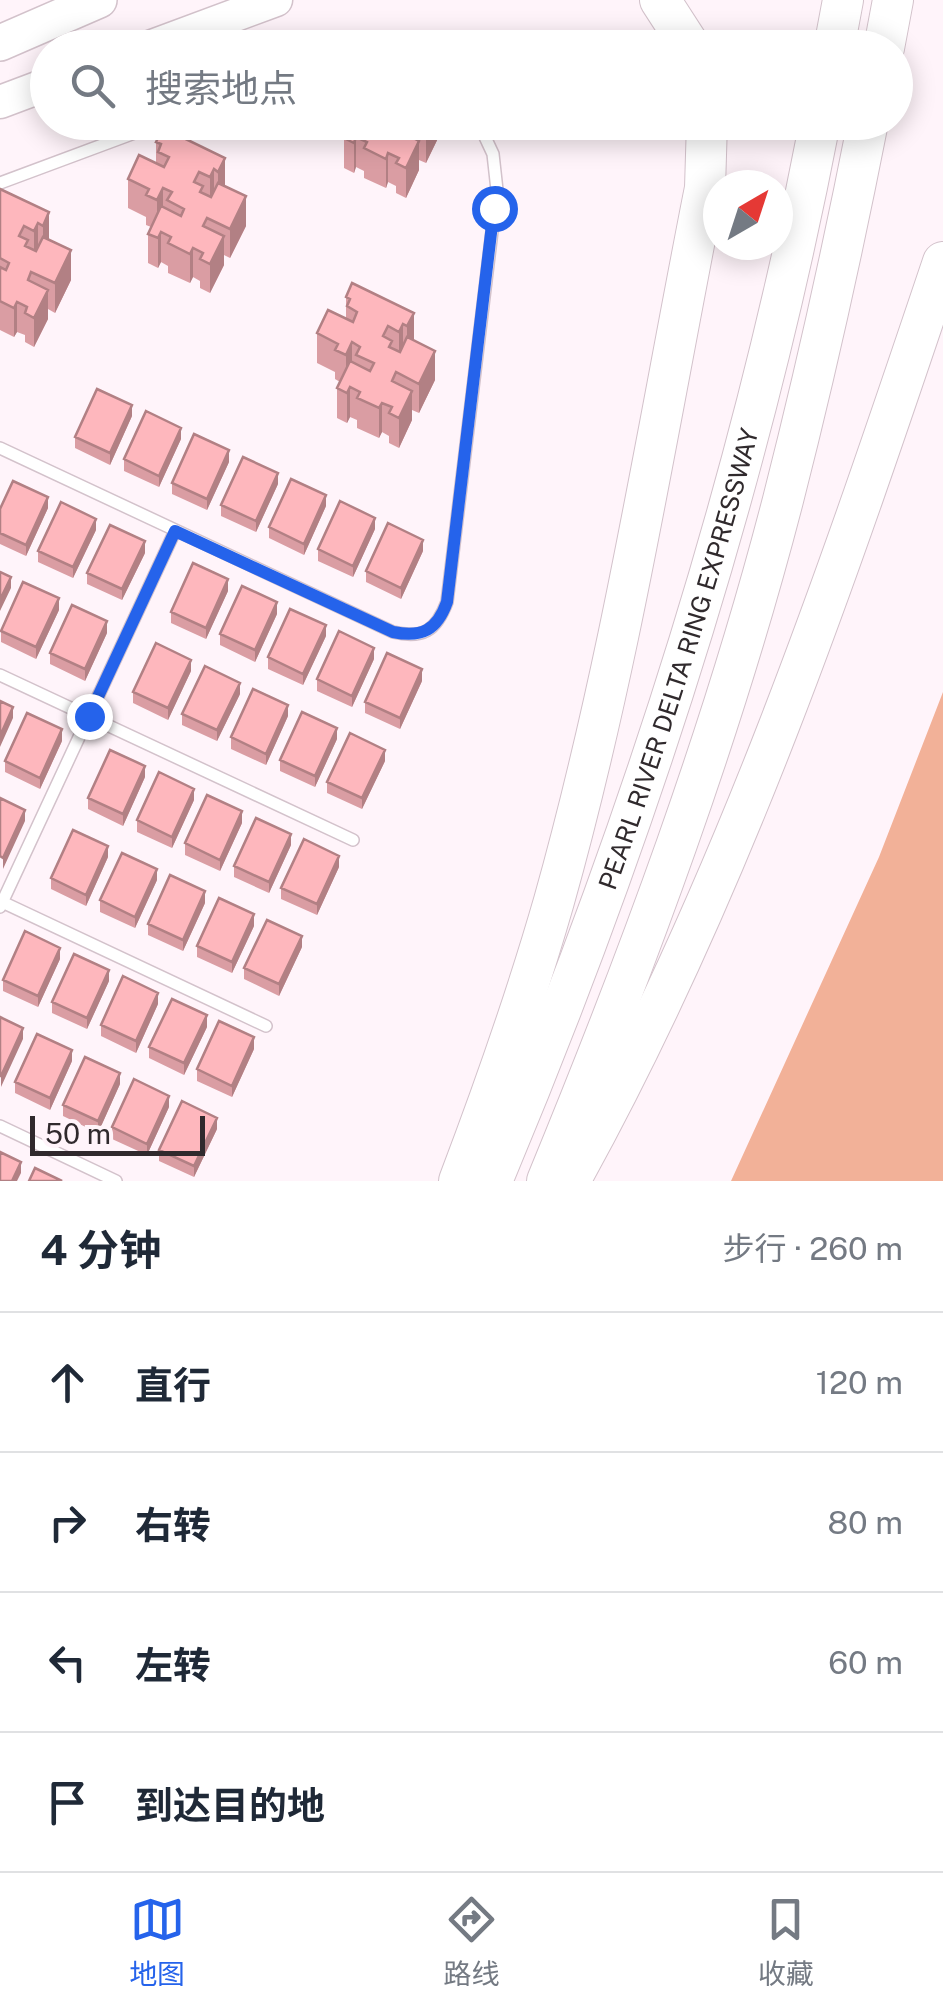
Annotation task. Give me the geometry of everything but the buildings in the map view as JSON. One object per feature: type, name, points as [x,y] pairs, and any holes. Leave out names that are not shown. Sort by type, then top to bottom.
[{"type":"highway","points":[[660,0],[679,30]]},
{"type":"highway","points":[[837,30],[843,0]]},
{"type":"highway","points":[[887,30],[893,0]]},
{"type":"highway","points":[[460,1181],[554,900],[587,768],[704,188],[706,140]]},
{"type":"highway","name":"PEARL RIVER DELTA RING EXPRESSWAY","points":[[492,1181],[574,974],[688,646],[746,442],[816,140]]},
{"type":"highway","name":"PEARL RIVER DELTA RING EXPRESSWAY","points":[[548,1181],[668,865],[736,658],[783,502],[864,140]]},
{"type":"highway","points":[[570,1181],[616,1097],[749,802],[846,550],[943,262]]},
{"type":"main road","points":[[0,43],[99,0]]},
{"type":"main road","points":[[193,30],[263,3]]},
{"type":"main road","points":[[0,102],[30,91]]},
{"type":"lane","points":[[0,182],[115,140]]},
{"type":"lane","points":[[0,448],[393,632],[410,636],[428,631],[440,619],[447,602],[497,190],[493,154],[486,140]]},
{"type":"lane","points":[[175,531],[1,903],[266,1026]]},
{"type":"lane","points":[[0,675],[353,840]]},
{"type":"lane","points":[[0,1126],[116,1181]]},
{"type":"shaded area","points":[[943,692],[943,1181],[731,1181],[879,857]]},
{"type":"route","points":[[89,716],[175,531],[393,632],[410,636],[428,631],[440,619],[447,602],[494,208]]}]
